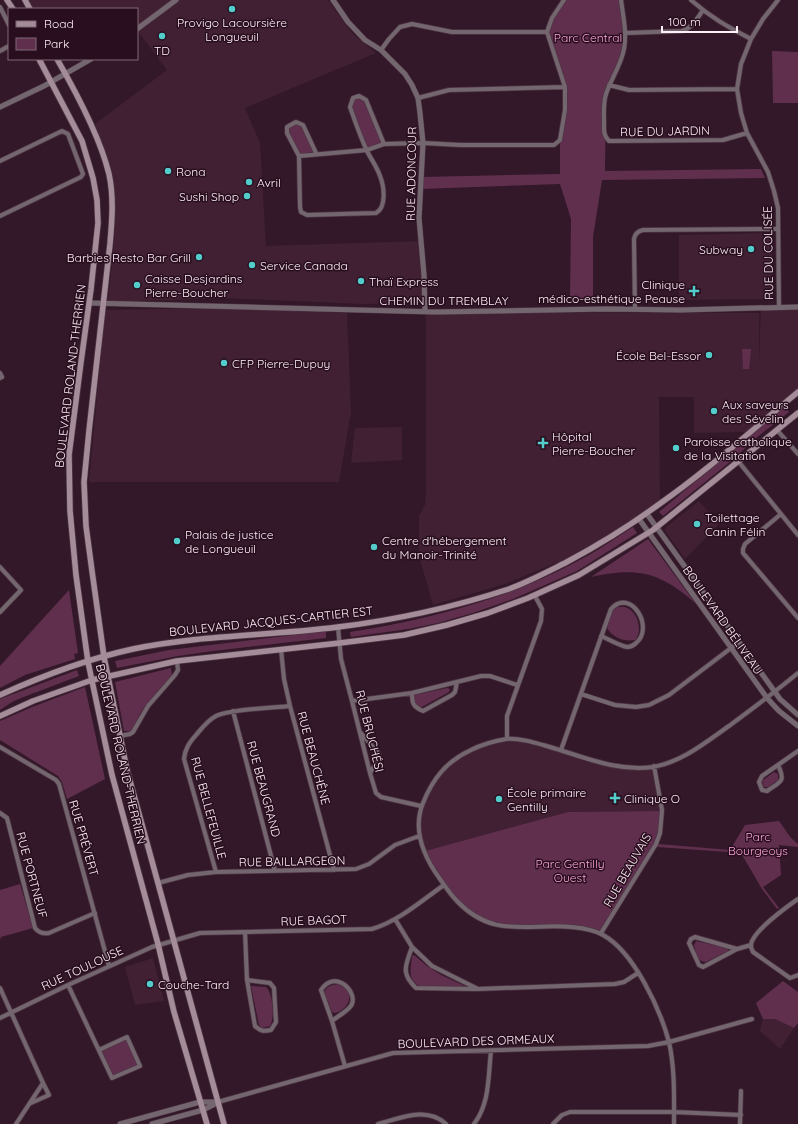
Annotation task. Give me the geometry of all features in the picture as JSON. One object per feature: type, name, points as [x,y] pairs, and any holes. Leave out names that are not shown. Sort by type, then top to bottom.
[{"type":"main road","name":"BOULEVARD ROLAND-THERRIEN","points":[[40,60],[82,140],[94,178],[97,200],[98,223],[90,303],[80,362],[69,463],[70,519],[88,662],[112,775],[158,944],[174,1012],[207,1124]]},
{"type":"main road","name":"BOULEVARD ROLAND-THERRIEN","points":[[59,60],[98,142],[109,175],[112,221],[84,482],[86,526],[104,657],[127,770],[224,1124]]},
{"type":"main road","name":"BOULEVARD JACQUES-CARTIER EST","points":[[0,695],[30,682],[88,662],[133,649],[184,640],[338,627],[414,614],[476,599],[512,588],[595,547],[647,514],[682,488],[798,392]]},
{"type":"main road","points":[[0,716],[33,701],[92,680],[108,676],[177,661],[404,635],[447,625],[488,613],[535,596],[579,575],[649,532],[798,413]]},
{"type":"street","points":[[138,27],[176,0]]},
{"type":"street","name":"RUE ADONCOUR","points":[[333,0],[348,22],[365,40],[381,50],[405,74],[418,98],[423,142],[419,218],[424,275],[425,311]]},
{"type":"street","points":[[299,156],[316,153],[366,150],[384,144],[423,142],[460,145],[554,145],[560,140],[565,110],[565,87],[547,32],[552,18],[564,0]]},
{"type":"street","name":"RUE DU JARDIN","points":[[621,0],[626,33],[624,50],[604,103],[605,137],[609,141],[723,140],[747,133]]},
{"type":"street","points":[[691,0],[722,24],[751,39]]},
{"type":"street","name":"RUE DU COLISÉE","points":[[778,0],[763,19],[751,39],[741,64],[737,89],[741,113],[747,133],[765,164],[772,182],[778,208],[779,307]]},
{"type":"street","points":[[0,7],[8,23]]},
{"type":"street","points":[[626,33],[682,31],[693,24],[703,10]]},
{"type":"street","points":[[381,50],[400,27],[412,24],[452,32],[547,32]]},
{"type":"street","points":[[0,107],[51,82],[89,60]]},
{"type":"street","points":[[610,85],[629,90],[737,89]]},
{"type":"street","points":[[418,98],[449,90],[565,87]]},
{"type":"street","points":[[316,153],[303,125],[296,122],[287,126],[287,133],[299,156],[301,212],[306,215],[376,213],[382,207],[382,184],[380,175],[366,150],[350,107],[353,98],[360,96],[366,100],[384,144]]},
{"type":"street","points":[[0,161],[62,131],[68,134],[83,174],[81,177],[0,216]]},
{"type":"street","points":[[635,309],[634,239],[639,231],[778,229]]},
{"type":"street","name":"CHEMIN DU TREMBLAY","points":[[90,303],[425,311],[681,310],[798,307]]},
{"type":"street","points":[[0,374],[2,378],[0,378]]},
{"type":"street","points":[[777,430],[798,454]]},
{"type":"street","points":[[738,461],[798,535]]},
{"type":"street","name":"BOULEVARD BÉLIVEAU","points":[[647,514],[780,699],[798,715]]},
{"type":"street","points":[[781,514],[745,544],[743,549],[744,553],[798,618]]},
{"type":"street","name":"BOULEVARD BÉLIVEAU","points":[[639,519],[767,698],[779,711],[798,726]]},
{"type":"street","points":[[0,567],[21,590],[0,612]]},
{"type":"street","points":[[507,739],[507,716],[541,621],[542,609],[535,596]]},
{"type":"street","points":[[561,750],[601,636],[611,609],[619,603],[630,604],[640,613],[644,632],[642,637],[634,645],[628,647],[601,636]]},
{"type":"street","name":"RUE BRUCHÉSI","points":[[338,627],[341,659],[376,793],[381,797],[421,806]]},
{"type":"street","points":[[581,694],[616,705],[636,707],[649,705],[669,695],[739,642]]},
{"type":"street","name":"RUE BEAUCHÊNE","points":[[281,649],[284,679],[290,706],[334,870]]},
{"type":"street","name":"BOULEVARD ROLAND-THERRIEN","points":[[120,736],[133,732],[148,706],[175,675],[178,670],[177,661]]},
{"type":"street","points":[[674,1124],[674,1071],[669,1042],[656,1005],[623,950],[601,933],[573,927],[497,926],[480,920],[466,910],[454,898],[426,858],[419,836],[418,820],[421,806],[434,780],[443,769],[457,757],[475,748],[507,739],[534,742],[588,760],[617,767],[654,766],[677,759],[698,748],[775,692],[798,673]]},
{"type":"street","points":[[352,701],[412,693],[481,676],[490,676],[517,685]]},
{"type":"street","points":[[412,693],[412,701],[416,709],[423,711],[452,695],[455,692],[457,682]]},
{"type":"street","name":"RUE BELLEFEUILLE","points":[[216,872],[184,759],[189,743],[216,715],[233,711],[290,706]]},
{"type":"street","name":"RUE BEAUGRAND","points":[[233,711],[275,871]]},
{"type":"street","points":[[359,731],[379,754],[378,760],[370,773]]},
{"type":"street","name":"RUE PRÉVERT","points":[[0,747],[56,780],[59,784],[109,966]]},
{"type":"street","points":[[778,765],[782,775],[781,781],[767,791],[762,790],[759,782],[760,779],[778,765],[798,750]]},
{"type":"street","name":"RUE BEAUVAIS","points":[[601,933],[655,845],[660,833],[662,810],[654,766]]},
{"type":"street","name":"RUE PORTNEUF","points":[[0,813],[7,818],[35,928],[38,932],[49,933],[95,913]]},
{"type":"street","name":"RUE BAILLARGEON","points":[[158,883],[188,875],[216,872],[334,870],[361,867],[369,864],[395,845],[419,836]]},
{"type":"street","name":"RUE BAGOT","points":[[174,940],[200,933],[372,929],[395,919],[444,885]]},
{"type":"street","points":[[797,976],[790,978],[753,952],[751,945],[752,941],[767,923],[781,910],[798,899]]},
{"type":"street","points":[[395,919],[412,947],[432,966],[478,989]]},
{"type":"street","points":[[246,932],[247,980],[255,1026],[259,1030],[272,1030],[276,1022],[274,988],[270,984],[247,980]]},
{"type":"street","points":[[737,949],[695,937],[691,939],[689,943],[699,965],[703,967],[737,949],[751,945]]},
{"type":"street","name":"RUE TOULOUSE","points":[[0,1018],[158,944],[174,940]]},
{"type":"street","points":[[412,947],[405,972],[408,981],[416,988],[478,989],[615,984],[624,982],[638,973]]},
{"type":"street","points":[[332,1021],[350,1008],[352,1003],[351,993],[348,987],[344,983],[331,981],[325,984],[321,990],[345,1066]]},
{"type":"street","points":[[68,985],[112,1078],[140,1066],[127,1037],[99,1050]]},
{"type":"street","points":[[0,988],[49,1095],[30,1103]]},
{"type":"street","name":"BOULEVARD DES ORMEAUX","points":[[152,1124],[203,1110],[218,1102],[393,1053],[648,1046],[669,1042],[752,1019]]},
{"type":"street","points":[[474,1124],[481,1115],[486,1100],[491,1051]]},
{"type":"street","points":[[16,1124],[43,1083]]},
{"type":"street","points":[[740,1124],[741,1091]]},
{"type":"street","name":"BOULEVARD DES ORMEAUX","points":[[120,1124],[200,1102],[218,1102]]},
{"type":"street","points":[[553,1124],[562,1115],[570,1112],[674,1112],[740,1115]]},
{"type":"street","points":[[378,1124],[409,1116],[426,1114],[440,1119],[446,1124]]},
{"type":"shaded area","points":[[29,0],[328,0],[353,34],[376,53],[245,108],[260,143],[266,246],[421,241],[424,303],[362,304],[223,298],[108,302],[115,231],[115,201],[111,173],[95,124],[167,70],[138,31],[138,8],[33,8]]},
{"type":"shaded area","points":[[767,233],[772,238],[772,299],[679,300],[679,235]]},
{"type":"shaded area","name":"Hôpital Pierre-Boucher","points":[[761,307],[798,307],[798,392],[749,432],[694,433],[694,397],[659,397],[660,504],[595,547],[505,584],[433,605],[419,556],[419,516],[425,505],[426,489],[426,313],[759,313],[759,363]]},
{"type":"shaded area","name":"CFP Pierre-Dupuy","points":[[219,308],[347,313],[351,412],[339,482],[89,482],[105,310]]},
{"type":"shaded area","points":[[402,427],[402,460],[351,463],[355,428]]},
{"type":"shaded area","points":[[699,501],[719,524],[685,559],[665,531],[666,527]]},
{"type":"shaded area","name":"École primaire Gentilly","points":[[510,741],[538,745],[586,761],[617,768],[652,768],[661,811],[568,812],[425,851],[419,820],[429,792],[443,770],[457,758],[476,749],[491,744]]},
{"type":"shaded area","points":[[153,958],[164,1001],[135,1005],[125,967]]},
{"type":"shaded area","points":[[763,1019],[775,1019],[794,1028],[780,1049],[760,1031]]},
{"type":"green space","name":"Parc Central","points":[[564,0],[621,0],[625,33],[624,49],[606,94],[605,171],[761,169],[765,178],[602,180],[593,237],[593,299],[570,299],[571,219],[560,184],[421,189],[421,177],[560,174],[560,140],[565,110],[565,87],[547,32]]},
{"type":"green space","points":[[772,51],[798,52],[798,103],[773,103]]},
{"type":"green space","points":[[359,97],[365,101],[382,142],[367,148],[351,107],[354,99]]},
{"type":"green space","points":[[296,123],[302,126],[314,152],[299,154],[288,133],[289,127]]},
{"type":"green space","points":[[742,349],[751,349],[749,369],[743,369]]},
{"type":"green space","points":[[785,407],[789,412],[756,438],[736,457],[663,516],[659,512]]},
{"type":"green space","points":[[633,527],[637,533],[577,571],[513,599],[438,623],[351,637],[350,632],[437,614],[522,587],[550,575],[598,550]]},
{"type":"green space","points":[[648,539],[696,604],[671,585],[648,575],[622,572],[591,577]]},
{"type":"green space","points":[[69,590],[78,653],[74,654],[75,659],[25,675],[0,688],[0,666]]},
{"type":"green space","points":[[618,607],[625,607],[631,610],[634,614],[639,627],[639,632],[635,640],[627,640],[616,637],[607,628],[612,611]]},
{"type":"green space","points":[[326,631],[326,638],[178,656],[117,668],[115,661],[169,650]]},
{"type":"green space","points":[[171,668],[172,675],[143,709],[131,731],[124,731],[115,682]]},
{"type":"green space","points":[[77,670],[79,676],[21,698],[0,710],[0,699]]},
{"type":"green space","points":[[85,687],[105,779],[67,799],[62,782],[58,776],[0,740],[0,721]]},
{"type":"green space","points":[[447,688],[450,689],[449,692],[420,708],[416,705],[414,695]]},
{"type":"green space","points":[[774,772],[778,774],[778,780],[768,787],[764,787],[762,781]]},
{"type":"green space","name":"Parc Gentilly Ouest","points":[[661,811],[655,842],[601,932],[574,926],[497,925],[481,919],[459,902],[441,878],[425,851],[568,812]]},
{"type":"green space","name":"Parc Bourgeoys","points":[[779,821],[791,838],[798,844],[798,847],[779,845],[781,875],[763,887],[779,908],[777,909],[762,889],[741,853],[657,847],[659,844],[730,850],[745,825]]},
{"type":"green space","points":[[20,884],[33,928],[1,937],[0,940],[0,890]]},
{"type":"green space","points":[[696,941],[727,948],[728,951],[706,962],[703,962],[696,954],[694,945]]},
{"type":"green space","points":[[414,955],[441,975],[467,987],[419,986],[411,977],[412,956]]},
{"type":"green space","points":[[783,981],[798,992],[798,1023],[794,1028],[775,1019],[763,1019],[756,1003]]},
{"type":"green space","points":[[341,984],[348,991],[349,998],[347,1005],[342,1010],[335,1013],[332,1012],[324,992],[329,986]]},
{"type":"green space","points":[[251,986],[266,987],[268,990],[272,1000],[273,1012],[272,1023],[270,1026],[262,1028],[259,1025]]},
{"type":"green space","points":[[126,1039],[138,1065],[113,1076],[101,1050]]},
{"type":"place","name":"Provigo Lacoursière Longueuil","points":[[232,9]]},
{"type":"place","name":"TD","points":[[162,36]]},
{"type":"place","name":"Rona","points":[[168,171]]},
{"type":"place","name":"Avril","points":[[249,182]]},
{"type":"place","name":"Sushi Shop","points":[[247,196]]},
{"type":"place","name":"Subway","points":[[751,249]]},
{"type":"place","name":"Barbies Resto Bar Grill","points":[[199,257]]},
{"type":"place","name":"Service Canada","points":[[252,265]]},
{"type":"place","name":"Thaï Express","points":[[361,281]]},
{"type":"place","name":"Caisse Desjardins Pierre-Boucher","points":[[137,285]]},
{"type":"place","name":"Clinique médico-esthétique Peause","points":[[694,291]]},
{"type":"place","name":"École Bel-Essor","points":[[709,355]]},
{"type":"place","name":"CFP Pierre-Dupuy","points":[[224,363]]},
{"type":"place","name":"Aux saveurs des Sévelin","points":[[714,411]]},
{"type":"place","name":"Hôpital Pierre-Boucher","points":[[543,443]]},
{"type":"place","name":"Paroisse catholique de la Visitation","points":[[676,448]]},
{"type":"place","name":"Toilettage Canin Félin","points":[[697,524]]},
{"type":"place","name":"Palais de justice de Longueuil","points":[[177,541]]},
{"type":"place","name":"Centre d'hébergement du Manoir-Trinité","points":[[374,547]]},
{"type":"place","name":"Clinique O","points":[[615,798]]},
{"type":"place","name":"École primaire Gentilly","points":[[499,799]]},
{"type":"place","name":"Couche-Tard","points":[[150,984]]}]
